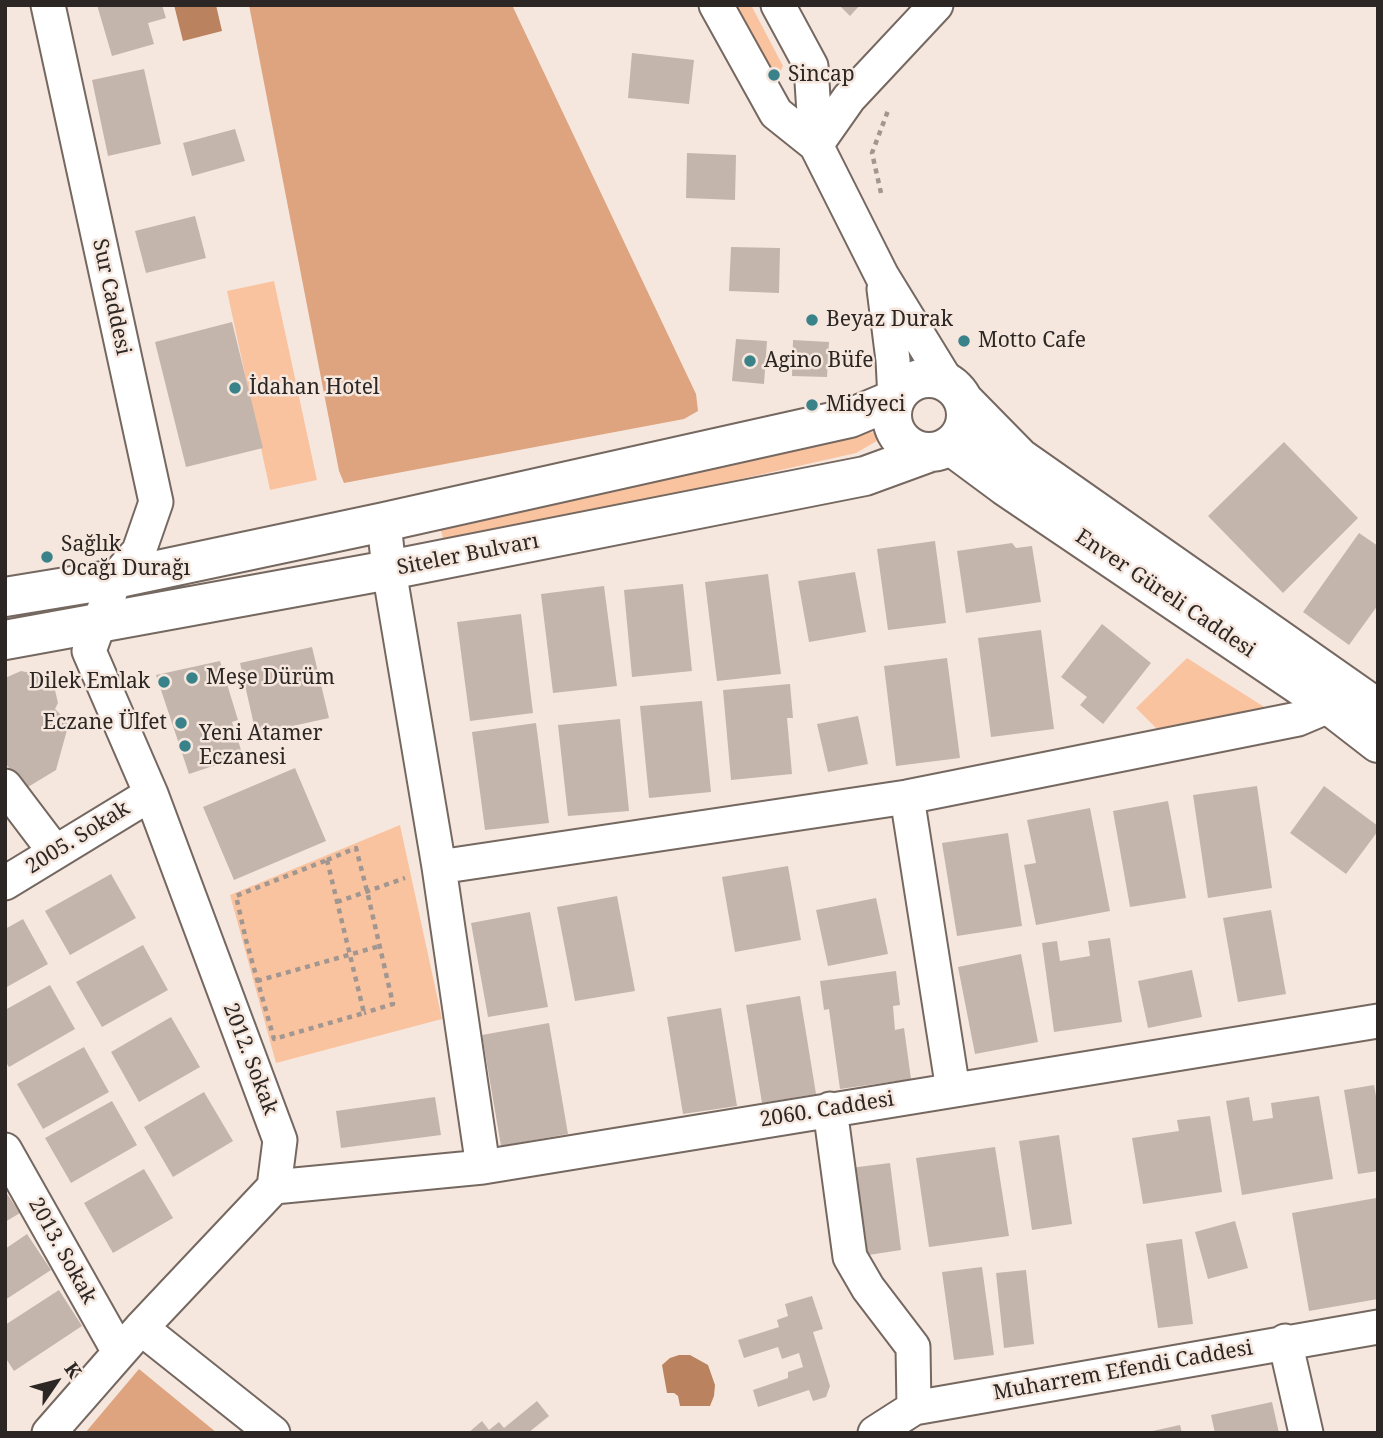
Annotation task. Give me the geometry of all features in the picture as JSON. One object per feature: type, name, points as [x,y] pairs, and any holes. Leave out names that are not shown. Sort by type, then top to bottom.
[{"type":"main road","points":[[923,378],[936,378],[956,392],[967,414],[960,437],[939,450],[915,451],[897,435],[892,424],[892,411],[895,399],[902,389],[923,378]]},
{"type":"main road","name":"Enver Güreli Caddesi","points":[[956,392],[1020,458],[1355,703],[1378,743]]},
{"type":"main road","points":[[5,597],[115,579],[384,522],[850,418],[895,399]]},
{"type":"main road","name":"Enver Güreli Caddesi","points":[[939,450],[1005,486],[1355,703]]},
{"type":"main road","name":"Siteler Bulvarı","points":[[5,640],[389,570],[865,476],[939,450]]},
{"type":"street","name":"Sur Caddesi","points":[[48,5],[156,502],[139,551],[115,579]]},
{"type":"street","points":[[716,5],[776,113],[816,145]]},
{"type":"street","points":[[778,5],[811,66],[816,145],[882,276],[956,392]]},
{"type":"street","points":[[816,145],[849,98],[936,5]]},
{"type":"street","points":[[882,276],[893,360],[895,399]]},
{"type":"street","points":[[384,522],[389,570],[439,867],[483,1167]]},
{"type":"street","name":"2012. Sokak","points":[[115,579],[89,651],[151,794],[280,1140],[274,1187]]},
{"type":"street","points":[[439,867],[907,797],[1298,719],[1355,703]]},
{"type":"street","points":[[5,786],[55,852]]},
{"type":"street","name":"2005. Sokak","points":[[5,883],[151,794]]},
{"type":"street","points":[[907,797],[953,1090]]},
{"type":"street","name":"2060. Caddesi","points":[[274,1187],[483,1167],[1378,1021]]},
{"type":"street","points":[[830,1109],[850,1257],[867,1287],[913,1347],[914,1408]]},
{"type":"street","name":"2013. Sokak","points":[[5,1150],[130,1340]]},
{"type":"street","points":[[48,1433],[130,1340],[274,1187]]},
{"type":"street","name":"Muharrem Efendi Caddesi","points":[[875,1433],[914,1408],[1285,1341],[1378,1327]]},
{"type":"street","points":[[130,1340],[274,1433]]},
{"type":"street","points":[[1285,1341],[1306,1433]]},
{"type":"path","points":[[883,202],[872,153],[890,104]]},
{"type":"path","points":[[356,848],[393,1004],[274,1039],[236,896],[327,860],[356,848]]},
{"type":"path","points":[[327,860],[364,1013]]},
{"type":"path","points":[[337,902],[439,867]]},
{"type":"path","points":[[257,981],[380,946]]},
{"type":"shaded area","points":[[174,5],[216,5],[222,31],[183,41]]},
{"type":"shaded area","points":[[249,5],[512,5],[696,394],[698,411],[684,419],[344,483],[339,471]]},
{"type":"shaded area","points":[[728,5],[751,5],[783,66],[777,79],[765,74]]},
{"type":"shaded area","points":[[274,281],[317,480],[270,490],[227,291]]},
{"type":"shaded area","points":[[849,430],[889,434],[856,453],[445,546],[439,523]]},
{"type":"shaded area","points":[[1187,658],[1269,710],[1159,731],[1136,708]]},
{"type":"shaded area","points":[[400,825],[442,1019],[276,1063],[230,895]]},
{"type":"shaded area","points":[[679,1355],[690,1355],[708,1365],[715,1385],[710,1406],[680,1406],[678,1396],[667,1393],[662,1365]]},
{"type":"shaded area","points":[[139,1369],[217,1433],[85,1433]]},
{"type":"building","points":[[97,5],[162,5],[166,18],[148,23],[154,44],[112,56]]},
{"type":"building","points":[[839,5],[860,5],[850,16]]},
{"type":"building","points":[[632,53],[694,60],[689,104],[628,98]]},
{"type":"building","points":[[144,69],[161,144],[108,156],[92,80]]},
{"type":"building","points":[[235,129],[245,161],[192,176],[183,143]]},
{"type":"building","points":[[687,153],[736,155],[735,200],[686,198]]},
{"type":"building","points":[[195,216],[206,258],[146,273],[135,231]]},
{"type":"building","points":[[731,247],[780,248],[779,293],[729,291]]},
{"type":"building","points":[[232,322],[263,448],[186,467],[155,342]]},
{"type":"building","name":"Agino Büfe","points":[[736,339],[767,341],[764,384],[732,381]]},
{"type":"building","points":[[793,340],[829,342],[827,377],[792,376]]},
{"type":"building","points":[[1284,442],[1358,518],[1283,593],[1208,516]]},
{"type":"building","points":[[1359,533],[1378,546],[1378,605],[1349,645],[1303,612]]},
{"type":"building","points":[[935,541],[946,623],[888,630],[877,549]]},
{"type":"building","points":[[1012,543],[1016,548],[1032,546],[1041,602],[966,613],[957,551]]},
{"type":"building","points":[[855,572],[866,632],[809,642],[798,581]]},
{"type":"building","points":[[768,574],[781,674],[717,681],[705,582]]},
{"type":"building","points":[[683,584],[692,671],[632,677],[624,590]]},
{"type":"building","points":[[604,586],[617,686],[553,693],[541,594]]},
{"type":"building","points":[[521,614],[533,713],[470,721],[457,622]]},
{"type":"building","points":[[1102,624],[1151,663],[1103,724],[1080,705],[1087,697],[1061,677]]},
{"type":"building","points":[[1041,630],[1054,729],[991,737],[978,638]]},
{"type":"building","points":[[312,647],[329,718],[256,734],[240,663]]},
{"type":"building","points":[[947,658],[960,758],[896,766],[884,666]]},
{"type":"building","points":[[220,661],[238,720],[232,722],[243,756],[189,774],[156,675]]},
{"type":"building","points":[[21,671],[36,674],[48,681],[55,690],[58,703],[55,709],[67,721],[56,770],[23,790],[5,762],[5,678]]},
{"type":"building","points":[[790,684],[793,718],[787,718],[792,774],[731,780],[723,690]]},
{"type":"building","points":[[702,701],[711,792],[649,798],[640,706]]},
{"type":"building","points":[[858,716],[868,764],[828,772],[817,724]]},
{"type":"building","points":[[620,719],[629,811],[568,816],[558,725]]},
{"type":"building","points":[[536,723],[549,823],[485,830],[472,732]]},
{"type":"building","points":[[295,768],[326,841],[234,880],[203,807]]},
{"type":"building","points":[[1257,786],[1272,888],[1208,898],[1193,795]]},
{"type":"building","points":[[1324,786],[1378,826],[1378,831],[1346,874],[1290,833]]},
{"type":"building","points":[[1168,801],[1186,898],[1130,907],[1113,811]]},
{"type":"building","points":[[1090,808],[1110,911],[1036,925],[1024,865],[1036,863],[1027,820]]},
{"type":"building","points":[[1008,833],[1022,926],[957,936],[942,843]]},
{"type":"building","points":[[788,866],[801,940],[735,952],[722,877]]},
{"type":"building","points":[[111,874],[136,918],[70,955],[45,911]]},
{"type":"building","points":[[617,896],[635,991],[575,1001],[557,907]]},
{"type":"building","points":[[876,898],[888,954],[828,966],[816,910]]},
{"type":"building","points":[[1271,910],[1286,994],[1238,1002],[1223,918]]},
{"type":"building","points":[[530,912],[548,1007],[488,1017],[471,923]]},
{"type":"building","points":[[23,919],[48,964],[5,988],[5,929]]},
{"type":"building","points":[[1110,938],[1122,1022],[1054,1032],[1042,943],[1057,941],[1060,961],[1090,956],[1088,941]]},
{"type":"building","points":[[143,945],[168,990],[102,1027],[76,982]]},
{"type":"building","points":[[1021,954],[1038,1042],[975,1054],[958,967]]},
{"type":"building","points":[[1192,970],[1202,1017],[1148,1028],[1138,981]]},
{"type":"building","points":[[896,971],[900,1005],[893,1006],[895,1030],[904,1028],[911,1079],[840,1089],[829,1009],[824,1010],[820,981]]},
{"type":"building","points":[[50,985],[75,1029],[9,1067],[5,1061],[5,1010]]},
{"type":"building","points":[[800,996],[816,1094],[762,1103],[746,1005]]},
{"type":"building","points":[[721,1008],[737,1106],[683,1114],[667,1017]]},
{"type":"building","points":[[171,1017],[200,1067],[139,1102],[111,1052]]},
{"type":"building","points":[[549,1023],[568,1134],[501,1146],[482,1035]]},
{"type":"building","points":[[84,1047],[109,1092],[43,1129],[17,1084]]},
{"type":"building","points":[[1374,1085],[1378,1108],[1378,1171],[1358,1174],[1344,1090]]},
{"type":"building","points":[[204,1092],[233,1141],[173,1177],[144,1127]]},
{"type":"building","points":[[1319,1096],[1333,1179],[1242,1195],[1226,1101],[1249,1097],[1253,1121],[1273,1118],[1271,1103]]},
{"type":"building","points":[[435,1097],[441,1135],[341,1148],[336,1111]]},
{"type":"building","points":[[112,1101],[137,1145],[71,1183],[45,1138]]},
{"type":"building","points":[[1210,1116],[1222,1192],[1143,1204],[1132,1138],[1179,1131],[1177,1120]]},
{"type":"building","points":[[1059,1135],[1072,1224],[1032,1230],[1019,1141]]},
{"type":"building","points":[[995,1147],[1009,1236],[929,1247],[916,1158]]},
{"type":"building","points":[[890,1163],[901,1250],[862,1256],[850,1168]]},
{"type":"building","points":[[144,1169],[173,1218],[113,1253],[84,1203]]},
{"type":"building","points":[[5,1191],[20,1213],[5,1222]]},
{"type":"building","points":[[1376,1198],[1378,1299],[1309,1311],[1292,1213]]},
{"type":"building","points":[[1235,1221],[1248,1268],[1208,1279],[1195,1232]]},
{"type":"building","points":[[27,1234],[51,1270],[5,1300],[5,1249]]},
{"type":"building","points":[[1182,1239],[1193,1324],[1158,1328],[1146,1244]]},
{"type":"building","points":[[982,1267],[994,1355],[954,1360],[942,1272]]},
{"type":"building","points":[[1026,1270],[1034,1344],[1004,1348],[996,1273]]},
{"type":"building","points":[[59,1290],[82,1326],[14,1371],[5,1357],[5,1325]]},
{"type":"building","points":[[812,1296],[823,1329],[813,1332],[830,1386],[826,1397],[813,1401],[809,1390],[758,1407],[753,1390],[788,1378],[788,1372],[803,1367],[799,1353],[782,1359],[778,1347],[744,1358],[738,1340],[779,1327],[777,1320],[788,1316],[785,1304]]},
{"type":"building","points":[[537,1401],[549,1416],[528,1433],[468,1433],[482,1421],[489,1430],[499,1422],[504,1428]]},
{"type":"building","points":[[1272,1402],[1279,1433],[1215,1433],[1211,1415]]},
{"type":"building","points":[[1180,1425],[1182,1433],[1148,1432]]},
{"type":"place","name":"Sincap","points":[[774,75]]},
{"type":"place","name":"Beyaz Durak","points":[[812,320]]},
{"type":"place","name":"Motto Cafe","points":[[964,341]]},
{"type":"place","name":"Agino Büfe","points":[[750,361]]},
{"type":"place","name":"İdahan Hotel","points":[[235,388]]},
{"type":"place","name":"Midyeci","points":[[812,405]]},
{"type":"place","name":"Sağlık Ocağı Durağı","points":[[47,557]]},
{"type":"place","name":"Meşe Dürüm","points":[[192,678]]},
{"type":"place","name":"Dilek Emlak","points":[[164,682]]},
{"type":"place","name":"Eczane Ülfet","points":[[181,723]]},
{"type":"place","name":"Yeni Atamer Eczanesi","points":[[185,746]]}]
